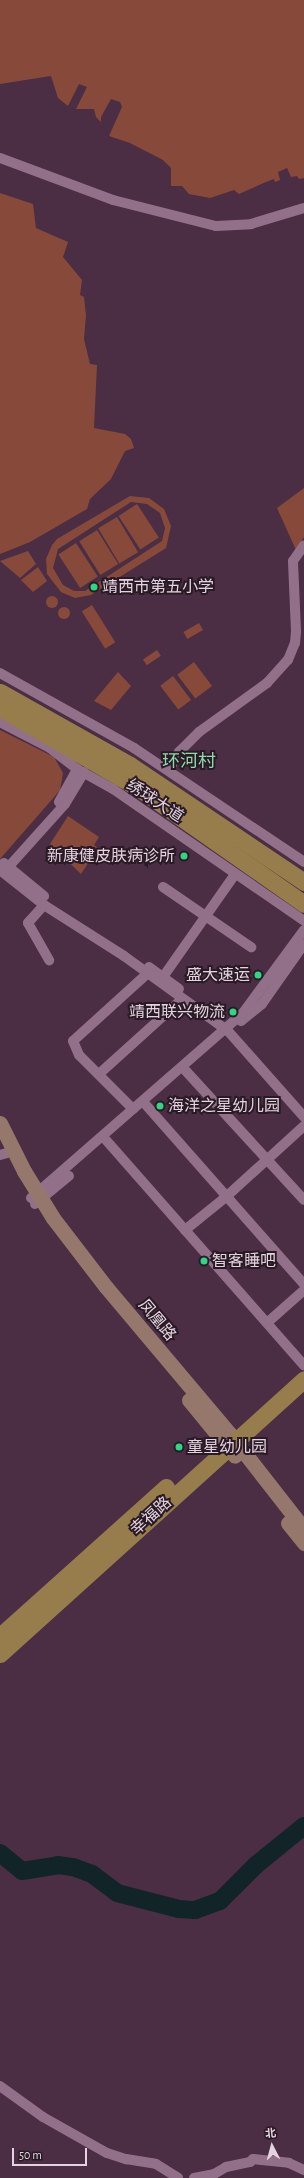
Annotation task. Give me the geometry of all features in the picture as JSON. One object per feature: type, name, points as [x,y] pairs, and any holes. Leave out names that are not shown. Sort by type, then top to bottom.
[{"type":"main road","name":"绣球大道","points":[[0,692],[130,766],[304,882]]},
{"type":"main road","name":"绣球大道","points":[[0,708],[91,760],[179,816],[304,905]]},
{"type":"main road","name":"凤凰路","points":[[0,1123],[37,1199]]},
{"type":"main road","name":"凤凰路","points":[[0,1137],[4,1154],[37,1199],[229,1441],[304,1529]]},
{"type":"main road","name":"幸福路","points":[[0,1654],[229,1441],[304,1368]]},
{"type":"main road","name":"幸福路","points":[[0,1636],[229,1441],[304,1380]]},
{"type":"main road","name":"凤凰路","points":[[229,1441],[304,1543]]},
{"type":"street","points":[[0,158],[113,200],[216,226],[251,224],[304,208]]},
{"type":"street","points":[[169,770],[179,752],[199,732],[267,683],[288,660],[295,643],[296,631],[293,561],[304,545]]},
{"type":"street","points":[[0,674],[100,727],[169,770],[304,862]]},
{"type":"street","points":[[0,722],[50,748],[81,771],[188,840],[304,921]]},
{"type":"street","points":[[3,870],[59,802],[81,771]]},
{"type":"street","points":[[179,816],[188,840]]},
{"type":"street","points":[[275,843],[277,864]]},
{"type":"street","points":[[238,858],[246,881]]},
{"type":"street","points":[[3,870],[44,905],[182,999],[229,1027],[304,1117]]},
{"type":"street","points":[[3,870],[163,977],[229,1027],[304,1108]]},
{"type":"street","points":[[163,977],[235,874]]},
{"type":"street","points":[[163,887],[251,947]]},
{"type":"street","points":[[44,905],[28,924],[49,960]]},
{"type":"street","points":[[37,1199],[185,1070],[243,1013],[304,930]]},
{"type":"street","points":[[37,1199],[133,1109],[229,1027],[262,1004],[304,944]]},
{"type":"street","points":[[133,1109],[79,1055],[73,1045],[75,1037],[147,974]]},
{"type":"street","points":[[99,1074],[182,999]]},
{"type":"street","points":[[185,1070],[304,1200]]},
{"type":"street","points":[[146,1105],[304,1284]]},
{"type":"street","points":[[185,1230],[227,1196],[304,1126]]},
{"type":"street","points":[[106,1140],[268,1322],[304,1365]]},
{"type":"street","points":[[268,1322],[304,1290]]},
{"type":"street","points":[[0,2086],[43,2117],[107,2153],[126,2159],[156,2164],[178,2178]]},
{"type":"street","points":[[194,2178],[214,2174],[226,2167],[250,2162],[253,2159],[289,2163],[304,2170]]},
{"type":"shaded area","points":[[0,0],[304,0],[304,178],[299,179],[297,176],[291,177],[287,168],[278,172],[280,180],[275,182],[274,179],[239,194],[234,190],[210,198],[189,194],[182,186],[171,186],[171,168],[163,160],[130,143],[109,136],[122,107],[120,102],[111,99],[101,117],[101,122],[96,117],[94,109],[76,109],[87,87],[79,84],[68,106],[58,98],[51,76],[0,84]]},
{"type":"shaded area","points":[[0,193],[33,204],[36,228],[68,242],[63,257],[82,280],[80,295],[84,297],[86,315],[84,339],[90,364],[97,365],[94,428],[125,434],[131,439],[134,448],[125,451],[111,479],[90,499],[87,509],[30,542],[0,554]]},
{"type":"shaded area","points":[[304,488],[304,537],[296,550],[277,508]]},
{"type":"shaded area","points":[[130,496],[149,498],[164,509],[171,526],[166,548],[91,595],[75,598],[61,592],[47,574],[46,559],[52,545],[57,539]],"holes":[[[131,502],[147,504],[160,513],[165,528],[162,541],[85,591],[74,591],[63,585],[53,568],[58,549]]]},
{"type":"shaded area","points":[[137,504],[159,538],[140,550],[119,516]]},
{"type":"shaded area","points":[[117,517],[138,552],[119,563],[98,528]]},
{"type":"shaded area","points":[[97,530],[118,564],[100,575],[79,541]]},
{"type":"shaded area","points":[[76,543],[98,577],[80,588],[58,554]]},
{"type":"shaded area","points":[[28,551],[36,564],[20,578],[0,561]]},
{"type":"shaded area","points":[[38,567],[47,581],[33,592],[21,580]]},
{"type":"shaded area","points":[[54,596],[57,597],[57,607],[50,608],[47,607],[46,600],[47,597]]},
{"type":"shaded area","points":[[92,605],[115,642],[105,649],[82,611]]},
{"type":"shaded area","points":[[66,607],[69,608],[69,618],[62,619],[59,618],[58,611],[59,608]]},
{"type":"shaded area","points":[[199,623],[203,630],[187,639],[183,632]]},
{"type":"shaded area","points":[[157,650],[161,656],[147,665],[143,660]]},
{"type":"shaded area","points":[[194,662],[212,686],[195,699],[177,675]]},
{"type":"shaded area","points":[[118,672],[131,686],[111,710],[94,701]]},
{"type":"shaded area","points":[[173,676],[191,700],[178,710],[160,686]]},
{"type":"shaded area","points":[[0,730],[54,757],[63,773],[60,790],[0,859]]},
{"type":"shaded area","points":[[68,816],[99,837],[94,845],[98,848],[81,874],[50,844]]},
{"type":"waterway","points":[[0,1853],[22,1871],[58,1865],[73,1867],[92,1874],[117,1893],[179,1909],[195,1910],[220,1901],[256,1865],[304,1826]]},
{"type":"place","name":"靖西市第五小学","points":[[94,587]]},
{"type":"place","name":"新康健皮肤病诊所","points":[[184,856]]},
{"type":"place","name":"盛大速运","points":[[258,975]]},
{"type":"place","name":"靖西联兴物流","points":[[233,1012]]},
{"type":"place","name":"海洋之星幼儿园","points":[[160,1106]]},
{"type":"place","name":"智客睡吧","points":[[204,1261]]},
{"type":"place","name":"童星幼儿园","points":[[179,1447]]},
{"type":"district","name":"环河村","points":[[189,762]]}]
